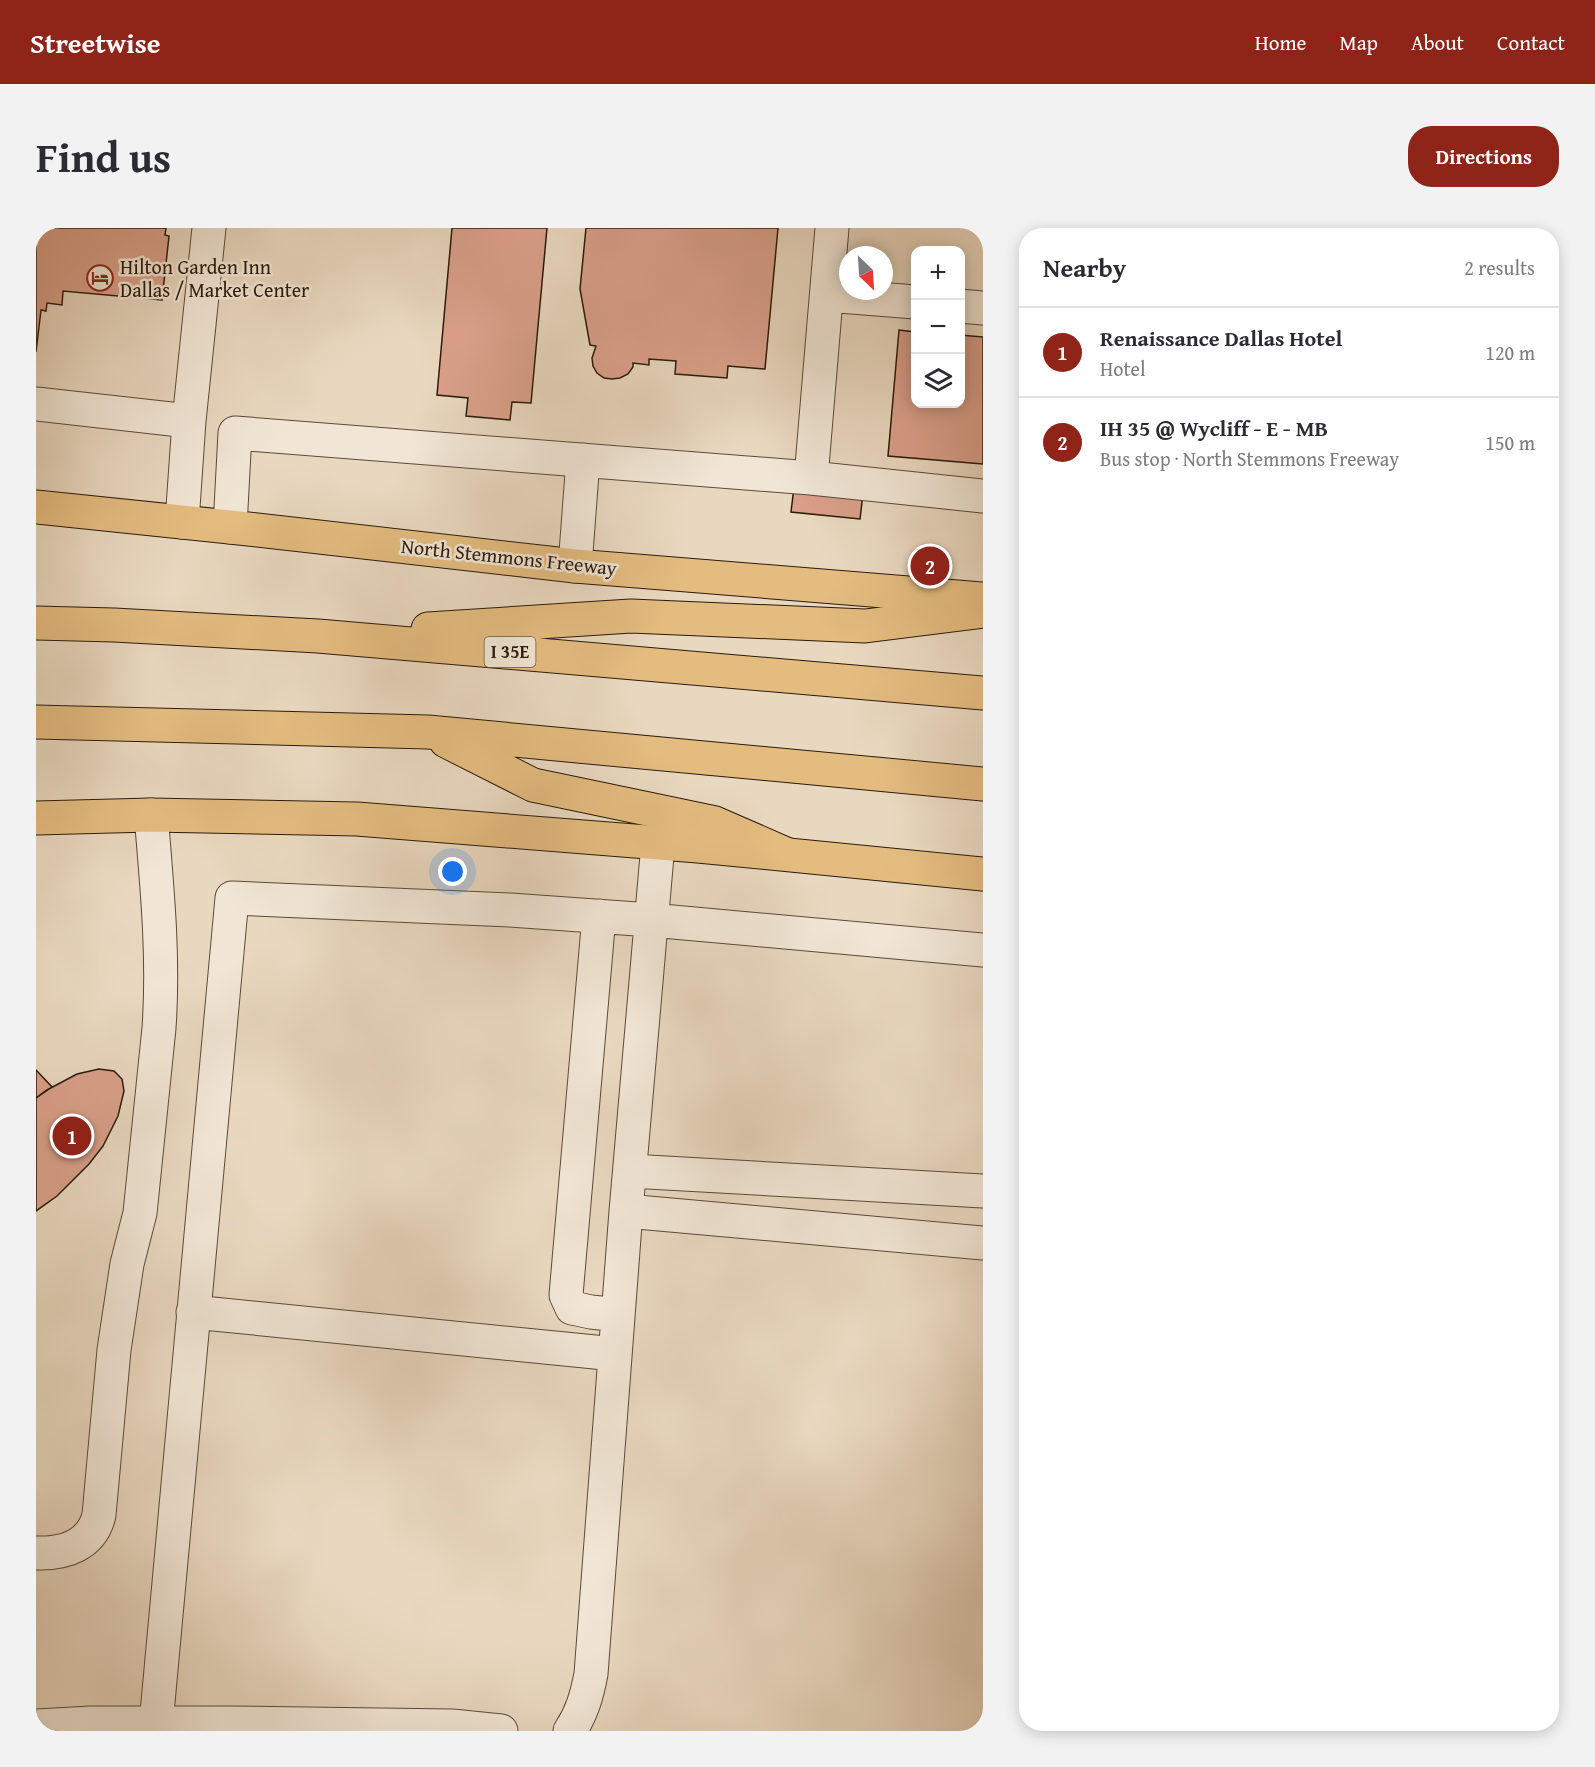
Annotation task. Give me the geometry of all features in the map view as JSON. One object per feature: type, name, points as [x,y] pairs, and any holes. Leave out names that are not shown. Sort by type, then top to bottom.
[{"type":"main road","name":"North Stemmons Freeway","points":[[36,507],[575,566],[983,599]]},
{"type":"main road","points":[[318,636],[631,616],[866,626],[983,611]]},
{"type":"main road","name":"I 35E","points":[[36,623],[318,636],[983,693]]},
{"type":"main road","points":[[36,722],[428,732],[983,784]]},
{"type":"main road","points":[[428,732],[533,785],[715,823],[786,854]]},
{"type":"main road","points":[[36,818],[152,814],[357,819],[786,854],[983,874]]},
{"type":"lane","points":[[182,522],[189,421],[209,228]]},
{"type":"lane","points":[[811,478],[832,228]]},
{"type":"lane","points":[[827,295],[911,302]]},
{"type":"lane","points":[[965,306],[983,308]]},
{"type":"lane","points":[[36,404],[189,421]]},
{"type":"lane","points":[[230,527],[236,433],[811,478],[983,496]]},
{"type":"lane","points":[[575,566],[583,460]]},
{"type":"lane","points":[[36,1553],[57,1551],[79,1544],[92,1533],[99,1515],[114,1350],[127,1264],[140,1213],[159,1019],[161,990],[159,915],[152,814]]},
{"type":"lane","points":[[570,1731],[578,1720],[584,1705],[591,1674],[626,1211],[658,844]]},
{"type":"lane","points":[[156,1724],[232,898],[599,916],[983,950]]},
{"type":"lane","points":[[599,916],[566,1295],[572,1308],[618,1315]]},
{"type":"lane","points":[[630,1172],[846,1183],[983,1175]]},
{"type":"lane","points":[[841,1231],[846,1183]]},
{"type":"lane","points":[[626,1211],[983,1243]]},
{"type":"lane","points":[[193,1312],[615,1354]]},
{"type":"lane","points":[[36,1726],[92,1723],[452,1726],[501,1731]]},
{"type":"building","name":"Hilton Garden Inn Dallas / Market Center","points":[[36,228],[166,228],[165,235],[169,236],[162,300],[63,291],[62,305],[47,303],[46,311],[41,310],[36,352]]},
{"type":"building","points":[[452,228],[547,228],[531,403],[512,402],[510,420],[466,416],[468,398],[437,395]]},
{"type":"building","points":[[586,228],[778,228],[765,369],[728,366],[727,378],[675,374],[676,361],[649,359],[649,365],[633,363],[628,374],[620,378],[604,378],[597,373],[592,358],[596,346],[590,345],[580,289]]},
{"type":"building","points":[[899,330],[911,332],[911,408],[965,408],[965,335],[983,337],[983,464],[888,456]]},
{"type":"building","points":[[794,487],[863,494],[860,519],[791,512]]},
{"type":"building","points":[[99,1069],[114,1071],[122,1079],[124,1091],[118,1116],[103,1146],[89,1164],[57,1196],[36,1211],[36,1098],[77,1074]]},
{"type":"building","points":[[36,1070],[52,1087],[36,1098]]},
{"type":"place","name":"Hilton Garden Inn Dallas / Market Center","points":[[100,278]]},
{"type":"place","name":"IH 35 @ Wycliff - E - MB","points":[[930,566]]},
{"type":"place","name":"Renaissance Dallas Hotel","points":[[72,1136]]}]
